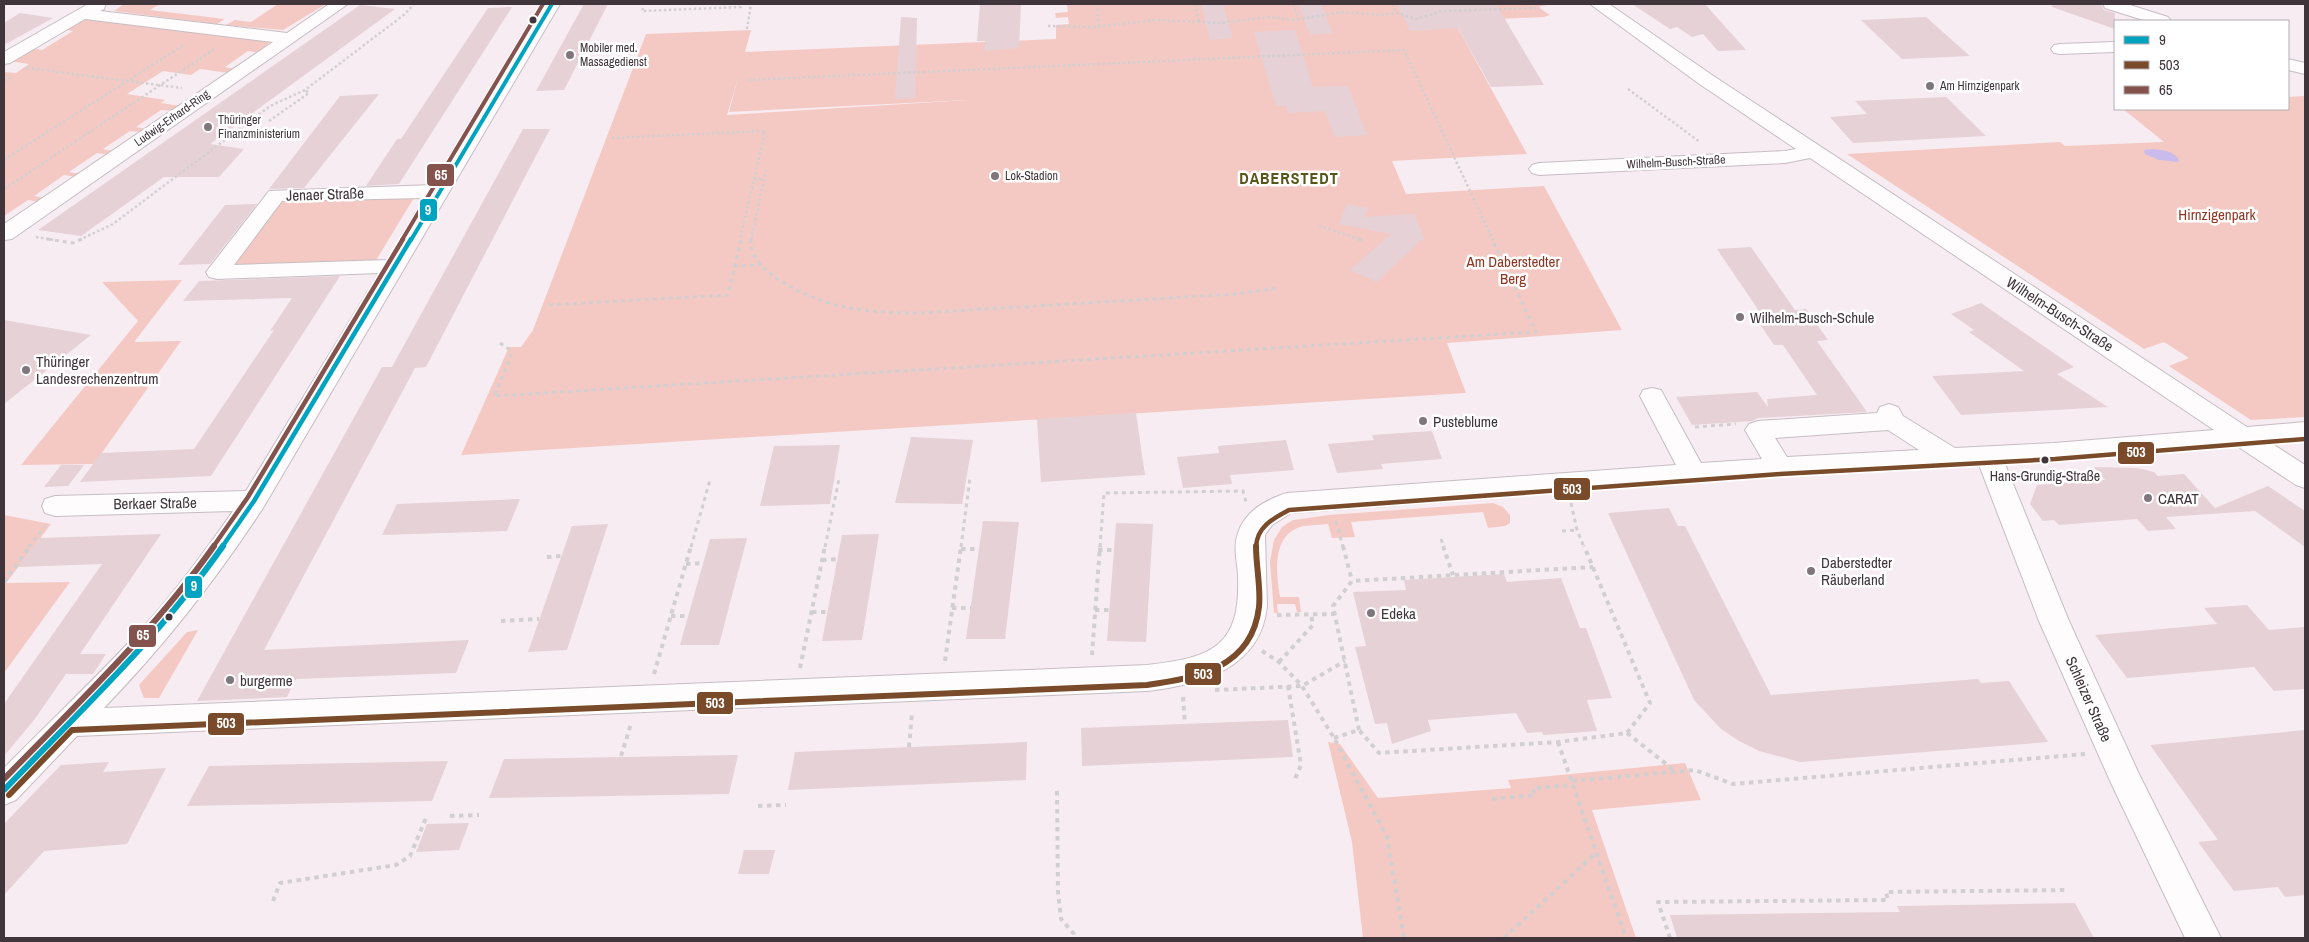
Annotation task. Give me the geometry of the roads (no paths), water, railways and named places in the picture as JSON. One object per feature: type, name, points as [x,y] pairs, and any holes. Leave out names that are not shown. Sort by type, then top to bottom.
[{"type":"street","points":[[12,63],[83,14],[101,4]]},
{"type":"street","name":"Ludwig-Erhard-Ring","points":[[5,233],[340,4]]},
{"type":"street","points":[[4,790],[141,649],[182,601],[227,542],[254,501],[552,4]]},
{"type":"street","name":"Wilhelm-Busch-Straße","points":[[1598,4],[1813,151],[2146,370],[2305,478]]},
{"type":"street","points":[[2111,4],[2159,20]]},
{"type":"street","points":[[83,14],[288,38]]},
{"type":"street","points":[[2060,50],[2114,47]]},
{"type":"street","points":[[2289,64],[2305,69]]},
{"type":"street","name":"Wilhelm-Busch-Straße","points":[[1539,169],[1785,157],[1813,151]]},
{"type":"street","name":"Jenaer Straße","points":[[395,266],[217,272],[276,195],[439,191]]},
{"type":"street","points":[[1652,396],[1693,473]]},
{"type":"street","points":[[1780,467],[1758,430],[1890,417],[1949,457]]},
{"type":"street","points":[[69,723],[1147,678],[1176,675],[1203,668],[1227,654],[1246,627],[1251,532],[1268,512],[1287,503],[1780,467],[1988,455],[2305,431]]},
{"type":"street","name":"Schleizer Straße","points":[[1988,455],[2054,621],[2113,752],[2203,938]]},
{"type":"street","name":"Berkaer Straße","points":[[58,506],[254,501]]},
{"type":"place","name":"Mobiler med. Massagedienst","points":[[570,55]]},
{"type":"place","name":"Am Hirnzigenpark","points":[[1930,86]]},
{"type":"place","name":"Thüringer Finanzministerium","points":[[208,127]]},
{"type":"place","name":"Lok-Stadion","points":[[995,176]]},
{"type":"place","name":"Wilhelm-Busch-Schule","points":[[1740,317]]},
{"type":"place","name":"Thüringer Landesrechenzentrum","points":[[26,370]]},
{"type":"place","name":"Pusteblume","points":[[1423,421]]},
{"type":"place","name":"Hans-Grundig-Straße","points":[[2045,460]]},
{"type":"place","name":"CARAT","points":[[2148,498]]},
{"type":"place","name":"Daberstedter Räuberland","points":[[1811,571]]},
{"type":"place","name":"Edeka","points":[[1371,613]]},
{"type":"place","name":"burgerme","points":[[230,680]]},
{"type":"district","name":"DABERSTEDT","points":[[1289,178]]},
{"type":"park label","name":"Hirnzigenpark","points":[[2217,214]]},
{"type":"park label","name":"Am Daberstedter Berg","points":[[1513,270]]}]
